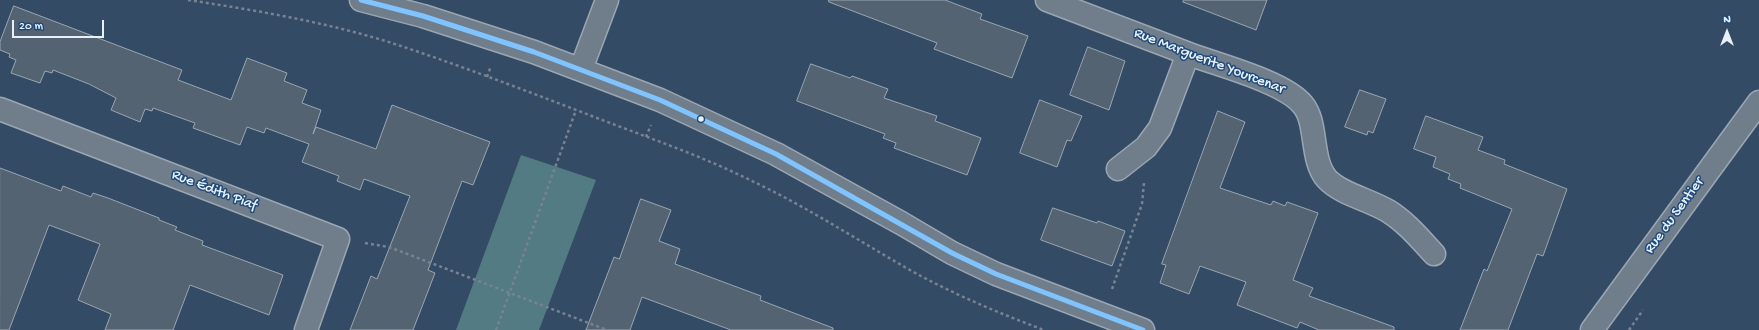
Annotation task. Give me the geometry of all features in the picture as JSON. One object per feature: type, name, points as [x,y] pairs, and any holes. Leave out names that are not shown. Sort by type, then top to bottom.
[{"type":"street","points":[[361,0],[430,18],[534,52],[660,100],[776,154],[952,253],[996,274],[1143,330]]},
{"type":"street","points":[[581,69],[607,0]]},
{"type":"street","name":"Rue Marguerite Yourcenar","points":[[1047,0],[1188,54],[1277,85],[1292,94],[1304,106],[1310,122],[1318,162],[1326,178],[1336,188],[1375,204],[1390,212],[1408,226],[1434,254]]},
{"type":"street","points":[[1118,169],[1146,147],[1160,128],[1188,54]]},
{"type":"street","name":"Rue du Sentier","points":[[1592,330],[1759,102]]},
{"type":"street","name":"Rue Édith Piaf","points":[[0,109],[338,239]]},
{"type":"street","points":[[306,330],[338,239]]},
{"type":"path","points":[[188,0],[261,11],[347,31],[400,46],[576,110],[707,161],[751,180],[807,209],[918,274],[966,298],[1044,330]]},
{"type":"path","points":[[496,330],[576,110]]},
{"type":"path","points":[[1111,290],[1115,284],[1142,204],[1144,182]]},
{"type":"path","points":[[338,239],[389,247],[607,330]]},
{"type":"green space","points":[[521,155],[596,180],[539,330],[456,330]]},
{"type":"building","points":[[829,0],[945,0],[982,14],[980,19],[1028,36],[1012,78],[934,49],[937,43],[829,2]]},
{"type":"building","points":[[1184,0],[1267,0],[1256,30],[1183,2]]},
{"type":"building","points":[[14,6],[182,70],[178,80],[231,100],[247,58],[287,73],[284,81],[307,90],[302,103],[321,110],[313,134],[316,127],[376,149],[392,105],[490,142],[473,185],[462,181],[428,270],[435,273],[413,330],[350,330],[371,276],[377,279],[410,196],[364,179],[360,190],[337,181],[339,176],[302,162],[309,144],[266,128],[264,133],[247,127],[240,145],[193,128],[195,123],[153,108],[152,111],[145,109],[140,122],[111,110],[116,98],[89,84],[53,70],[52,73],[45,71],[40,83],[11,73],[16,60],[9,57],[10,54],[0,50],[0,42]]},
{"type":"building","points":[[1088,47],[1125,61],[1109,110],[1070,95]]},
{"type":"building","points":[[811,64],[850,78],[852,76],[888,89],[884,98],[937,116],[935,121],[981,138],[967,175],[894,148],[896,143],[883,138],[885,134],[797,101]]},
{"type":"building","points":[[1360,90],[1386,99],[1373,133],[1368,131],[1367,135],[1345,127]]},
{"type":"building","points":[[1040,100],[1082,116],[1071,141],[1067,140],[1057,167],[1020,153]]},
{"type":"building","points":[[1218,111],[1245,122],[1220,188],[1271,205],[1273,201],[1285,206],[1287,202],[1318,213],[1293,280],[1313,288],[1309,296],[1394,327],[1394,330],[1319,330],[1300,322],[1297,328],[1237,305],[1246,282],[1200,266],[1189,294],[1160,283],[1166,265],[1162,264]]},
{"type":"building","points":[[1426,116],[1483,137],[1478,150],[1505,160],[1504,164],[1567,189],[1543,256],[1537,254],[1508,330],[1460,330],[1484,269],[1487,271],[1512,209],[1460,188],[1461,184],[1448,179],[1450,174],[1433,167],[1436,157],[1414,149]]},
{"type":"building","points":[[0,168],[61,191],[63,186],[91,197],[93,193],[108,198],[159,218],[159,220],[177,227],[175,230],[203,241],[202,245],[283,275],[269,315],[190,285],[173,330],[105,330],[111,314],[78,300],[100,244],[49,225],[9,330],[0,330]]},
{"type":"building","points":[[641,199],[671,210],[659,241],[680,249],[675,264],[761,296],[760,300],[833,328],[833,330],[731,330],[642,297],[630,330],[586,330],[614,257],[619,259]]},
{"type":"building","points":[[1053,208],[1097,223],[1098,221],[1125,231],[1112,266],[1041,240]]},
{"type":"transit line","points":[[361,0],[423,16],[534,52],[660,100],[776,154],[952,253],[996,274],[1143,330]]}]
